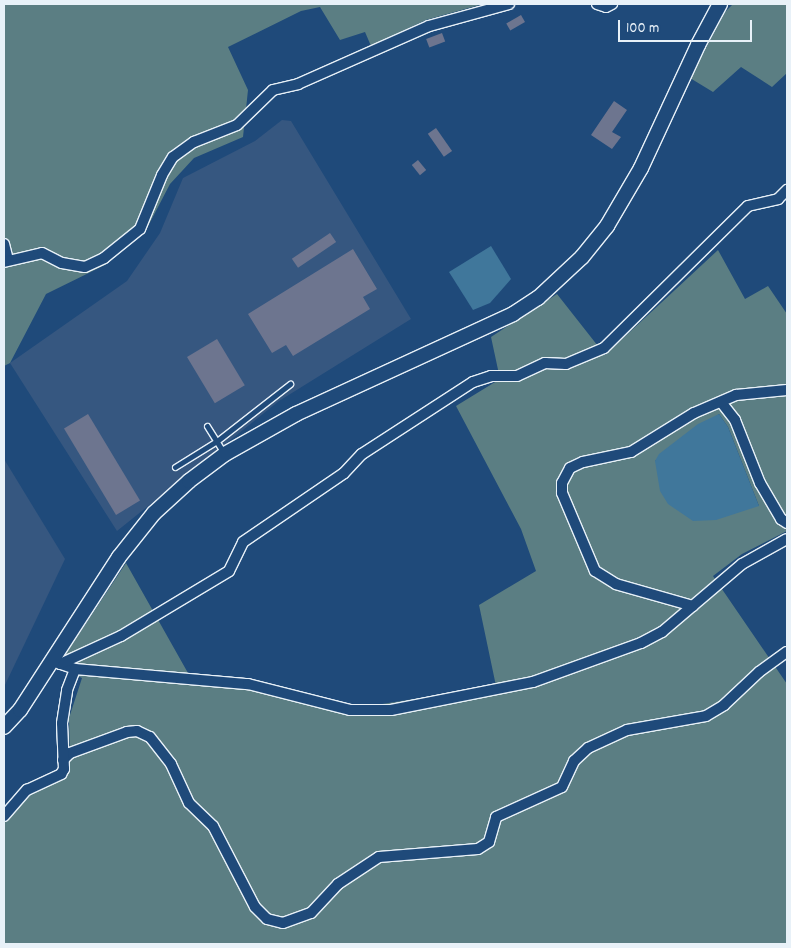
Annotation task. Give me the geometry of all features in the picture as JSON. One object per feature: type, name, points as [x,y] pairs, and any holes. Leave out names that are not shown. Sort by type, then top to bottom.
[{"type":"street","points":[[4,244],[6,262],[42,252],[62,263],[86,267],[104,258],[140,229],[162,175],[173,158],[194,142],[237,125],[273,90],[298,84],[430,26],[508,4]]},
{"type":"street","points":[[598,4],[606,7],[612,4]]},
{"type":"street","points":[[4,727],[20,710],[56,662],[119,557],[143,526],[189,481],[225,454],[296,414],[513,314],[560,278],[582,257],[622,202],[718,4]]},
{"type":"street","points":[[56,662],[121,636],[229,571],[243,542],[344,473],[362,454],[473,382],[491,376],[517,376],[544,363],[566,364],[604,348],[748,206],[778,199],[787,190]]},
{"type":"street","points":[[693,606],[616,584],[595,571],[562,493],[562,483],[570,468],[583,462],[631,452],[694,413],[736,395],[787,390]]},
{"type":"street","points":[[721,402],[735,420],[760,483],[781,519],[787,523]]},
{"type":"street","points":[[56,662],[75,669],[248,684],[350,710],[391,710],[533,682],[642,643],[662,632],[742,564],[787,539]]},
{"type":"street","points":[[63,760],[70,753],[127,732],[137,730],[150,737],[171,764],[189,803],[213,826],[254,907],[267,919],[283,923],[312,913],[330,891],[379,857],[478,849],[489,842],[496,817],[562,787],[574,761],[588,748],[627,730],[706,716],[724,705],[759,672],[787,652]]},
{"type":"street","points":[[4,816],[27,790],[61,774],[63,760],[62,723],[67,690],[75,669]]},
{"type":"lane","points":[[175,467],[217,441],[290,384]]},
{"type":"lane","points":[[207,426],[225,454]]},
{"type":"shaded area","points":[[282,120],[291,121],[411,319],[279,401],[117,531],[10,363],[127,281],[160,233],[183,178],[255,141]]},
{"type":"shaded area","points":[[491,246],[511,279],[490,303],[473,310],[449,272]]},
{"type":"shaded area","points":[[719,414],[728,427],[759,506],[716,520],[693,521],[668,504],[660,491],[655,461],[659,454],[698,424]]},
{"type":"shaded area","points":[[4,459],[65,559],[4,687]]},
{"type":"green space","points":[[4,4],[483,4],[426,20],[371,46],[365,32],[340,40],[320,7],[301,11],[228,47],[248,90],[243,137],[194,158],[170,184],[145,232],[105,265],[46,294],[10,363],[4,366]]},
{"type":"green space","points":[[733,4],[787,4],[787,73],[772,87],[741,67],[713,92],[690,78],[725,12]]},
{"type":"green space","points":[[718,250],[745,299],[768,286],[787,314],[787,531],[742,554],[713,576],[787,684],[787,944],[4,944],[4,806],[66,778],[70,767],[69,718],[82,678],[57,667],[126,563],[188,673],[262,683],[363,707],[496,686],[479,605],[536,571],[521,529],[456,406],[500,379],[491,337],[557,294],[605,355]],"holes":[[[719,414],[728,427],[759,506],[655,461]]]},
{"type":"building","points":[[521,15],[525,22],[510,30],[506,24]]},
{"type":"building","points":[[442,33],[445,41],[429,47],[426,39]]},
{"type":"building","points":[[614,101],[627,110],[612,132],[621,137],[612,149],[591,135]]},
{"type":"building","points":[[436,128],[452,151],[444,157],[428,134]]},
{"type":"building","points":[[418,160],[426,170],[420,175],[412,165]]},
{"type":"building","points":[[330,233],[336,242],[298,268],[292,259]]},
{"type":"building","points":[[353,249],[377,289],[363,297],[370,309],[293,356],[286,345],[272,353],[248,314]]},
{"type":"building","points":[[217,339],[245,385],[215,403],[187,357]]},
{"type":"building","points":[[88,414],[140,501],[116,515],[64,428]]}]
